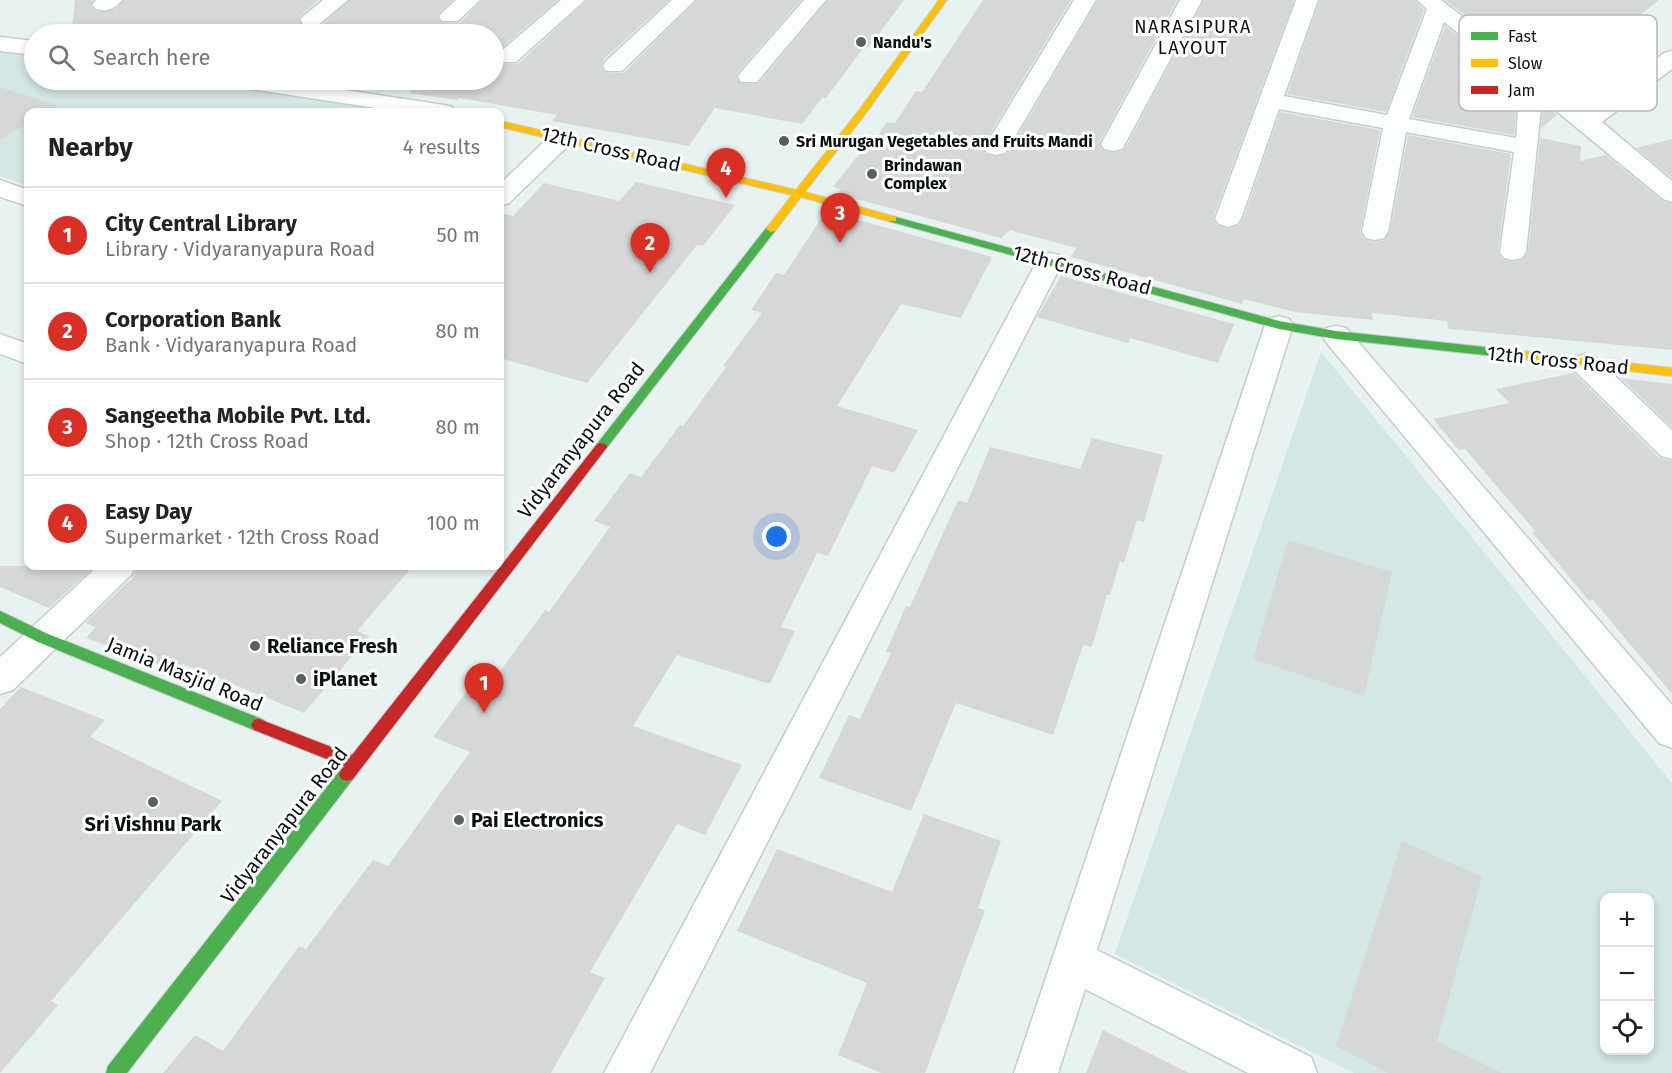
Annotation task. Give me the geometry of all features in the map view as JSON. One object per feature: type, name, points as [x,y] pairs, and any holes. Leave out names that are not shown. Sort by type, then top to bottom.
[{"type":"street","points":[[311,19],[337,0]]},
{"type":"street","points":[[450,16],[469,0]]},
{"type":"street","points":[[508,57],[574,0]]},
{"type":"street","points":[[614,66],[684,0]]},
{"type":"street","points":[[749,77],[815,0]]},
{"type":"street","name":"Vidyaranyapura Road","points":[[115,1073],[863,111],[943,0]]},
{"type":"street","points":[[996,148],[1085,0]]},
{"type":"street","points":[[1113,144],[1191,0]]},
{"type":"street","points":[[1228,219],[1307,0]]},
{"type":"street","points":[[1375,232],[1396,123],[1433,4],[1459,24]]},
{"type":"street","points":[[0,44],[24,47]]},
{"type":"street","points":[[1657,69],[1672,58]]},
{"type":"street","points":[[296,90],[399,108]]},
{"type":"street","points":[[1271,101],[1527,147]]},
{"type":"street","points":[[1513,252],[1530,111]]},
{"type":"street","points":[[1573,111],[1672,194]]},
{"type":"street","points":[[1587,122],[1602,111]]},
{"type":"street","name":"12th Cross Road","points":[[504,125],[797,193],[1279,325],[1336,335],[1672,372]]},
{"type":"street","points":[[504,194],[563,137]]},
{"type":"street","points":[[0,188],[24,197]]},
{"type":"street","points":[[626,1073],[1050,261]]},
{"type":"street","points":[[1036,1073],[1279,325]]},
{"type":"street","points":[[1336,335],[1672,732]]},
{"type":"street","points":[[0,343],[24,353]]},
{"type":"street","points":[[1585,364],[1672,448]]},
{"type":"street","points":[[0,680],[115,570]]},
{"type":"street","name":"Jamia Masjid Road","points":[[0,617],[43,638],[356,764]]},
{"type":"street","points":[[1074,961],[1295,1073]]},
{"type":"shaded area","points":[[0,51],[24,55],[24,90],[262,90],[385,108],[24,108],[24,185],[0,176]]},
{"type":"shaded area","points":[[1321,352],[1672,783],[1672,1073],[1354,1073],[1115,954]]},
{"type":"building","points":[[75,0],[93,0],[90,7],[103,12],[115,9],[124,0],[319,0],[299,17],[302,24],[72,24]]},
{"type":"building","points":[[350,0],[453,0],[437,16],[442,23],[460,23],[482,0],[558,0],[504,46],[504,24],[322,24]]},
{"type":"building","points":[[587,0],[669,0],[604,59],[601,67],[606,73],[624,73],[697,0],[801,0],[739,71],[736,78],[741,84],[759,83],[828,0],[904,0],[869,47],[865,46],[826,98],[822,98],[802,124],[715,108],[689,146],[552,121],[557,115],[459,98],[457,100],[409,93],[412,90],[504,90],[504,64],[518,64]]},
{"type":"building","points":[[983,0],[1071,0],[982,147],[985,154],[996,157],[1007,154],[1098,0],[1177,0],[1099,143],[1102,150],[1113,153],[1122,151],[1127,145],[1204,0],[1294,0],[1213,218],[1217,225],[1227,229],[1238,226],[1243,220],[1280,112],[1380,130],[1360,232],[1364,239],[1375,242],[1384,240],[1390,232],[1408,135],[1511,154],[1498,252],[1502,259],[1513,262],[1522,260],[1528,252],[1540,138],[1581,146],[1580,161],[1606,155],[1662,201],[1672,204],[1672,350],[1449,329],[1447,321],[1372,313],[1373,320],[1295,312],[1244,299],[1242,304],[1071,257],[1076,248],[1010,230],[1001,238],[838,194],[841,189],[833,187],[863,149],[868,151],[887,122],[895,123],[916,91],[922,92]]},
{"type":"building","points":[[1320,0],[1415,0],[1424,10],[1386,112],[1287,94]]},
{"type":"building","points":[[1445,0],[1659,0],[1640,15],[1465,15]]},
{"type":"building","points":[[1445,26],[1459,37],[1459,111],[1516,111],[1514,135],[1412,117]]},
{"type":"building","points":[[0,87],[58,106],[24,108],[24,125],[0,140]]},
{"type":"building","points":[[1543,111],[1553,111],[1557,115],[1541,128]]},
{"type":"building","points":[[1672,139],[1672,178],[1636,148]]},
{"type":"building","points":[[636,182],[735,205],[703,246],[697,245],[587,383],[504,359],[504,214],[513,216],[544,183],[619,201]]},
{"type":"building","points":[[826,211],[992,257],[961,318],[901,304],[837,406],[918,430],[894,473],[872,466],[828,556],[817,553],[781,627],[795,631],[770,684],[677,655],[633,726],[742,765],[705,835],[677,824],[590,972],[605,978],[551,1073],[163,1073],[195,1035],[223,1051],[299,946],[306,949],[373,860],[388,866],[470,752],[433,737],[476,679],[490,685],[545,610],[549,612],[610,527],[594,521],[630,473],[641,477],[680,425],[683,426],[762,313],[751,310],[776,273],[784,275]]},
{"type":"building","points":[[1061,276],[1234,324],[1218,363],[1130,338],[1128,343],[1037,317]]},
{"type":"building","points":[[1574,373],[1659,458],[1672,461],[1672,694],[1593,600],[1589,601],[1532,532],[1535,531],[1465,449],[1459,450],[1433,419],[1509,403],[1496,389]]},
{"type":"building","points":[[1621,378],[1672,384],[1672,427]]},
{"type":"building","points":[[1092,438],[1163,455],[1144,522],[1137,520],[1124,563],[1120,561],[1110,595],[1107,595],[1092,647],[1083,645],[1053,735],[956,703],[911,811],[819,778],[849,715],[860,719],[891,653],[886,652],[906,606],[910,607],[958,500],[967,503],[990,447],[1080,469]]},
{"type":"building","points":[[1288,540],[1392,572],[1364,696],[1253,659]]},
{"type":"building","points":[[0,566],[24,566],[24,570],[91,570],[49,608],[0,587]]},
{"type":"building","points":[[136,570],[410,570],[357,631],[369,636],[304,713],[183,664],[177,671],[86,638],[96,627],[85,623],[133,577]]},
{"type":"building","points":[[21,687],[105,720],[90,737],[222,801],[51,1001],[58,1005],[0,1073],[0,709]]},
{"type":"building","points":[[924,814],[1001,841],[978,908],[985,910],[925,1073],[881,1073],[838,1055],[867,983],[737,931],[777,849],[892,892]]},
{"type":"building","points":[[1402,841],[1482,877],[1437,1041],[1502,1073],[1388,1073],[1336,1046]]},
{"type":"building","points":[[1103,1030],[1189,1073],[1086,1073]]},
{"type":"traffic: fast","points":[[892,219],[1279,325],[1336,335],[1503,353]]},
{"type":"traffic: fast","points":[[601,447],[771,229]]},
{"type":"traffic: fast","points":[[0,617],[43,638],[259,725]]},
{"type":"traffic: fast","points":[[115,1073],[347,774]]},
{"type":"traffic: slow","points":[[771,229],[863,111],[943,0]]},
{"type":"traffic: slow","points":[[504,125],[797,193],[892,219]]},
{"type":"traffic: slow","points":[[1503,353],[1672,372]]},
{"type":"traffic: jam","points":[[347,774],[601,447]]},
{"type":"traffic: jam","points":[[259,725],[356,764]]},
{"type":"place","name":"Nandu's","points":[[861,42]]},
{"type":"place","name":"Sri Murugan Vegetables and Fruits Mandi","points":[[784,141]]},
{"type":"place","name":"Brindawan Complex","points":[[872,174]]},
{"type":"place","name":"Easy Day","points":[[726,198]]},
{"type":"place","name":"Sangeetha Mobile Pvt. Ltd.","points":[[840,243]]},
{"type":"place","name":"Corporation Bank","points":[[650,273]]},
{"type":"place","name":"Reliance Fresh","points":[[255,646]]},
{"type":"place","name":"iPlanet","points":[[301,679]]},
{"type":"place","name":"City Central Library","points":[[484,713]]},
{"type":"place","name":"Sri Vishnu Park","points":[[153,802]]},
{"type":"place","name":"Pai Electronics","points":[[459,820]]},
{"type":"district","name":"NARASIPURA LAYOUT","points":[[1193,37]]}]
